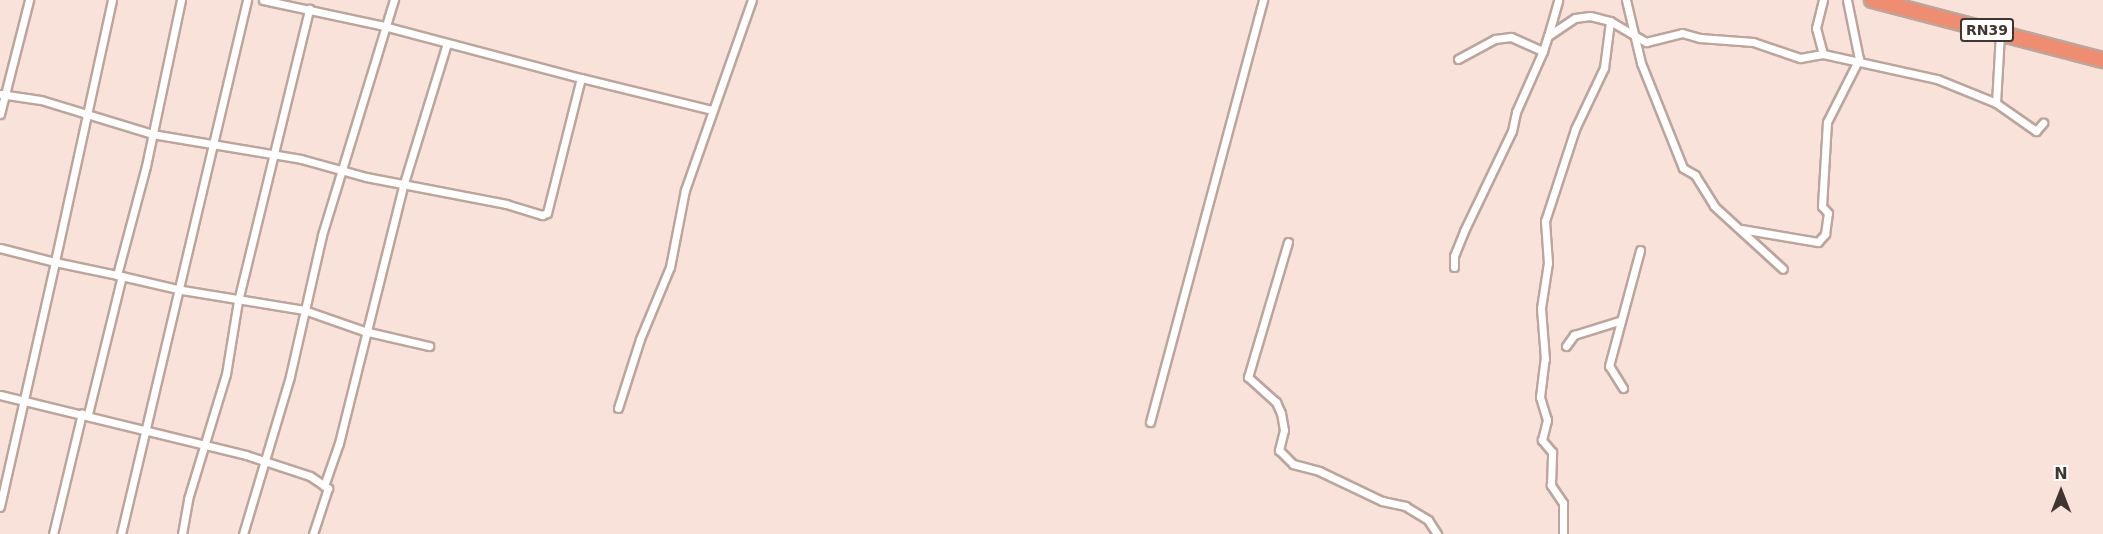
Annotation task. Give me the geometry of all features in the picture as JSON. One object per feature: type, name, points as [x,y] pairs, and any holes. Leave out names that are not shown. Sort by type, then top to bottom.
[{"type":"highway","name":"RN39","points":[[1872,0],[2103,60]]},
{"type":"street","points":[[0,114],[28,0]]},
{"type":"street","points":[[0,507],[54,262],[76,174],[86,114],[112,0]]},
{"type":"street","points":[[53,534],[119,275],[181,0]]},
{"type":"street","points":[[122,534],[144,432],[182,290],[213,142],[247,0]]},
{"type":"street","points":[[263,0],[386,27],[712,110]]},
{"type":"street","points":[[243,534],[265,462],[343,171],[394,0]]},
{"type":"street","points":[[618,408],[640,339],[670,267],[685,190],[752,0]]},
{"type":"street","points":[[1150,422],[1263,0]]},
{"type":"street","points":[[1454,267],[1454,256],[1464,231],[1512,131],[1516,112],[1543,51],[1558,0]]},
{"type":"street","points":[[1626,0],[1641,63],[1683,168],[1695,175],[1714,206],[1783,269]]},
{"type":"street","points":[[1823,0],[1816,28],[1823,54]]},
{"type":"street","points":[[1741,229],[1818,242],[1826,234],[1828,213],[1822,207],[1827,122],[1859,59],[1847,0]]},
{"type":"street","points":[[182,534],[188,499],[226,374],[239,298],[309,9]]},
{"type":"street","points":[[1548,36],[1575,18],[1590,16],[1610,21],[1646,42],[1682,33],[1700,38],[1753,42],[1800,58],[1823,54],[1849,62],[1859,59],[1937,79],[1996,103],[2036,131],[2043,123]]},
{"type":"street","points":[[1563,534],[1563,503],[1551,485],[1552,452],[1542,440],[1547,420],[1540,397],[1545,359],[1541,308],[1548,282],[1545,221],[1575,129],[1604,69],[1610,21]]},
{"type":"street","points":[[1996,103],[2000,33]]},
{"type":"street","points":[[1458,59],[1495,39],[1511,37],[1543,51]]},
{"type":"street","points":[[324,486],[339,443],[364,331],[404,183],[447,43]]},
{"type":"street","points":[[3,95],[41,100],[152,134],[213,142],[547,213],[581,78]]},
{"type":"street","points":[[1288,242],[1248,377],[1276,402],[1281,413],[1284,430],[1279,450],[1293,464],[1319,471],[1382,501],[1405,506],[1428,520],[1437,534]]},
{"type":"street","points":[[0,248],[182,290],[304,310],[364,331],[429,346]]},
{"type":"street","points":[[1623,388],[1609,366],[1619,321],[1640,250]]},
{"type":"street","points":[[1566,346],[1574,335],[1619,321]]},
{"type":"street","points":[[0,396],[85,414],[144,432],[265,462],[310,477],[328,488],[313,534]]}]
